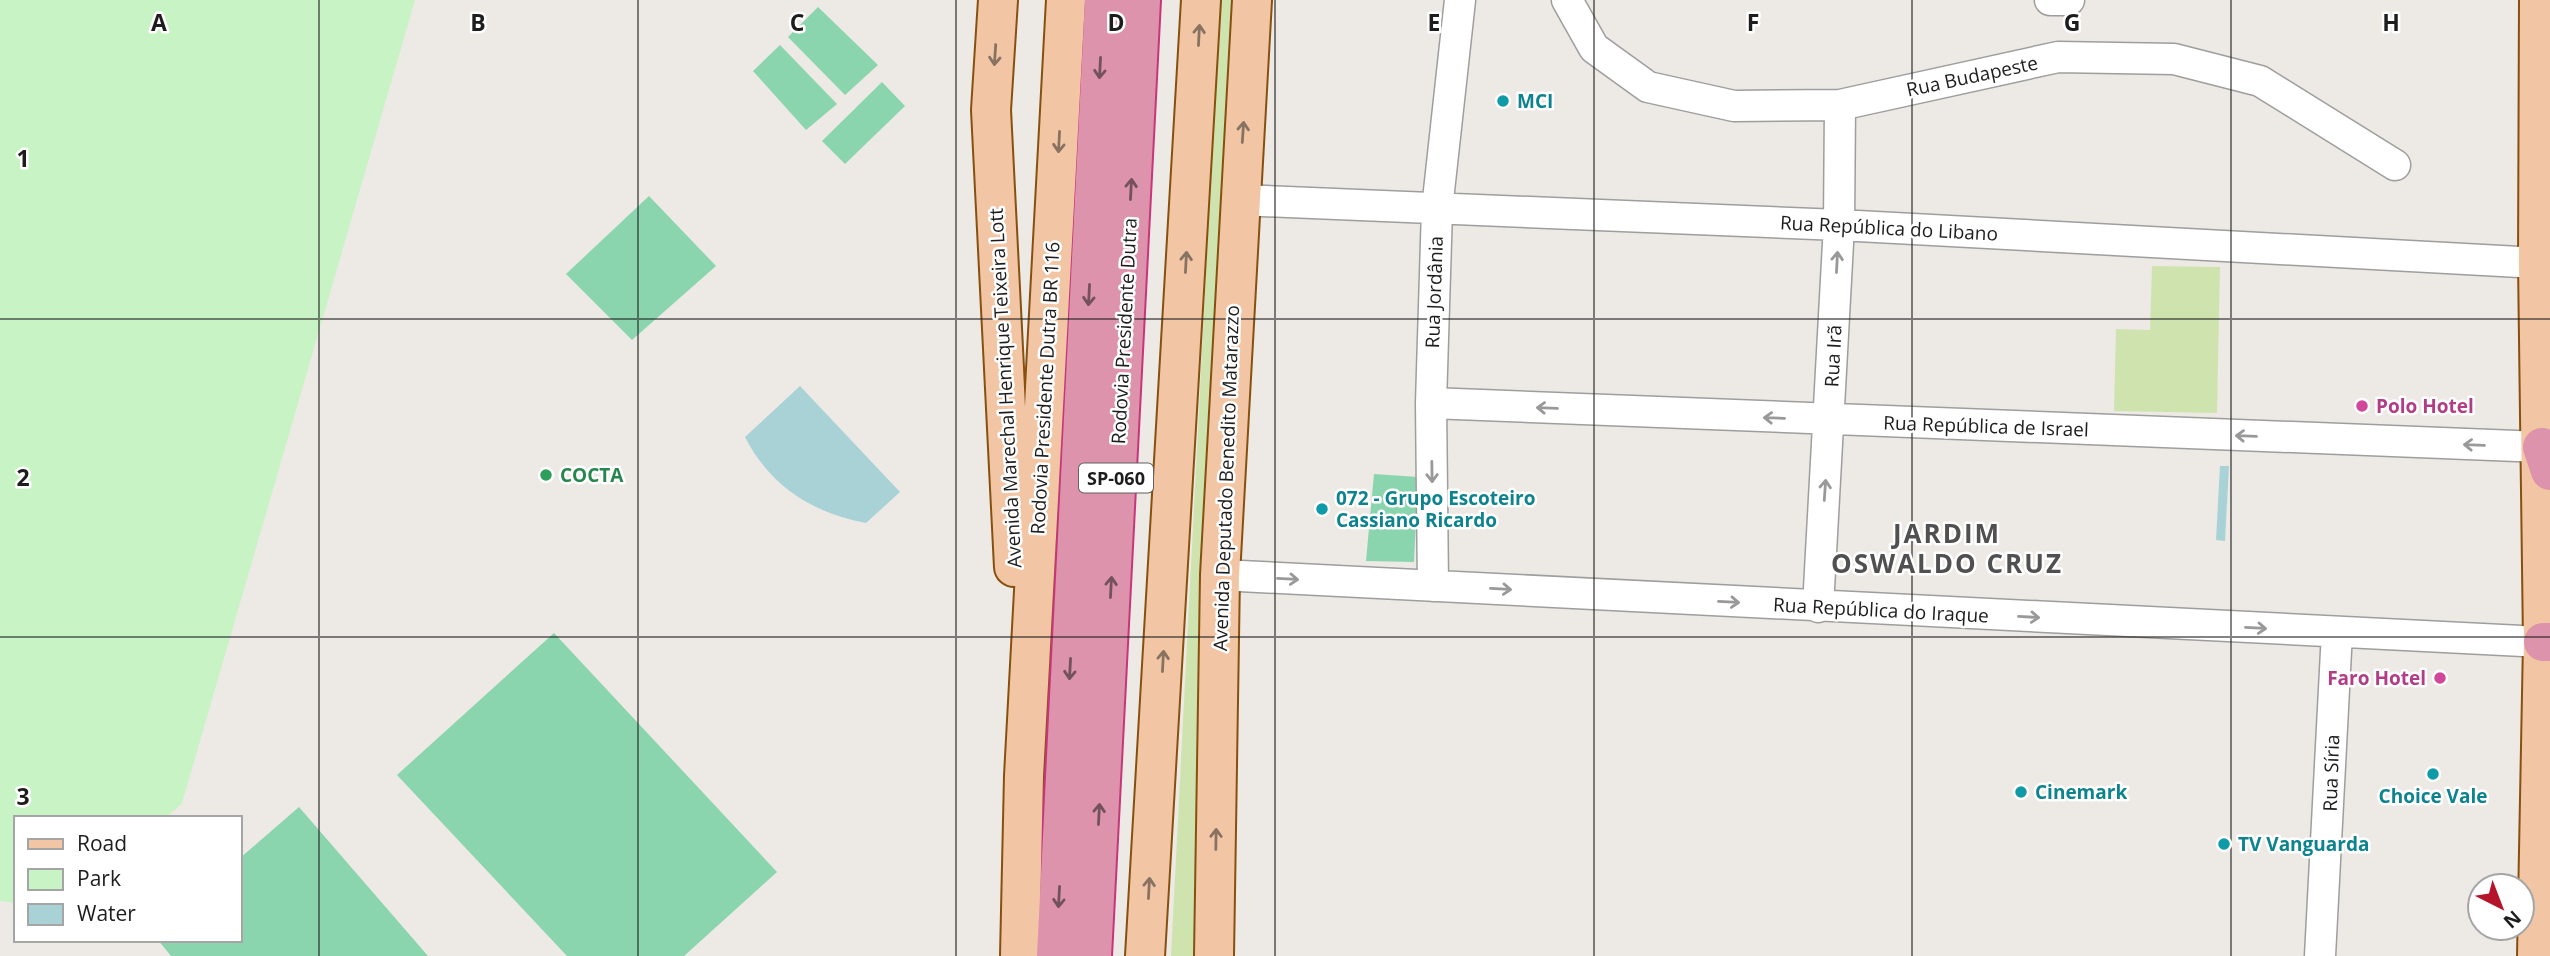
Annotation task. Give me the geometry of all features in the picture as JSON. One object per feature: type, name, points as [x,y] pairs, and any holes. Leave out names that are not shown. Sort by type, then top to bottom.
[{"type":"highway","name":"Rodovia Presidente Dutra","points":[[1056,956],[1104,0]]},
{"type":"highway","name":"Rodovia Presidente Dutra","points":[[1092,956],[1141,0]]},
{"type":"main road","name":"Avenida Marechal Henrique Teixeira Lott","points":[[999,0],[991,110],[1024,776]]},
{"type":"main road","name":"Rodovia Presidente Dutra BR 116","points":[[1024,776],[1066,0]]},
{"type":"main road","points":[[1145,956],[1201,0]]},
{"type":"main road","name":"Avenida Deputado Benedito Matarazzo","points":[[1214,956],[1220,575],[1252,0]]},
{"type":"main road","points":[[2537,956],[2546,642],[2546,459],[2538,262],[2539,0]]},
{"type":"main road","points":[[1184,311],[1219,644]]},
{"type":"main road","points":[[1020,956],[1024,776]]},
{"type":"street","name":"Rua Jordânia","points":[[1433,586],[1431,403],[1437,209],[1460,0]]},
{"type":"street","name":"Rua Budapeste","points":[[1567,0],[1594,48],[1648,87],[1734,106],[1840,105],[2058,57],[2174,59],[2260,81],[2395,165]]},
{"type":"street","name":"Rua Irã","points":[[1818,607],[1839,225],[1840,105]]},
{"type":"street","name":"Rua República do Libano","points":[[1239,200],[1839,225],[2538,262]]},
{"type":"street","name":"Rua República de Israel","points":[[1431,403],[2546,459]]},
{"type":"street","name":"Rua República do Iraque","points":[[1220,575],[2546,642]]},
{"type":"street","name":"Rua Síria","points":[[2320,956],[2337,632]]},
{"type":"green space","points":[[0,0],[415,0],[182,803],[168,816],[14,816],[14,903],[0,901]]},
{"type":"green space","points":[[1220,0],[1234,0],[1208,514],[1194,956],[1171,956]]},
{"type":"green space","points":[[818,7],[878,65],[845,95],[788,37]]},
{"type":"green space","points":[[780,45],[837,104],[806,130],[753,71]]},
{"type":"green space","points":[[882,82],[905,106],[845,164],[822,141]]},
{"type":"green space","points":[[649,196],[716,266],[632,340],[566,274]]},
{"type":"green space","points":[[2152,266],[2220,267],[2217,413],[2114,411],[2116,329],[2150,330]]},
{"type":"green space","points":[[1374,474],[1418,477],[1414,562],[1366,561]]},
{"type":"green space","points":[[554,633],[777,872],[684,956],[567,956],[397,775]]},
{"type":"green space","points":[[299,807],[428,956],[171,956],[160,942],[242,942],[242,856]]},
{"type":"water","points":[[800,386],[900,492],[866,523],[828,512],[795,495],[767,470],[745,437]]},
{"type":"water","points":[[2220,466],[2229,466],[2225,541],[2216,540]]},
{"type":"place","name":"MCI","points":[[1503,101]]},
{"type":"place","name":"Polo Hotel","points":[[2362,406]]},
{"type":"place","name":"COCTA","points":[[546,475]]},
{"type":"place","name":"072 - Grupo Escoteiro Cassiano Ricardo","points":[[1322,509]]},
{"type":"place","name":"Faro Hotel","points":[[2440,678]]},
{"type":"place","name":"Choice Vale","points":[[2433,774]]},
{"type":"place","name":"Cinemark","points":[[2021,792]]},
{"type":"place","name":"TV Vanguarda","points":[[2224,844]]},
{"type":"district","name":"JARDIM OSWALDO CRUZ","points":[[1947,548]]}]
